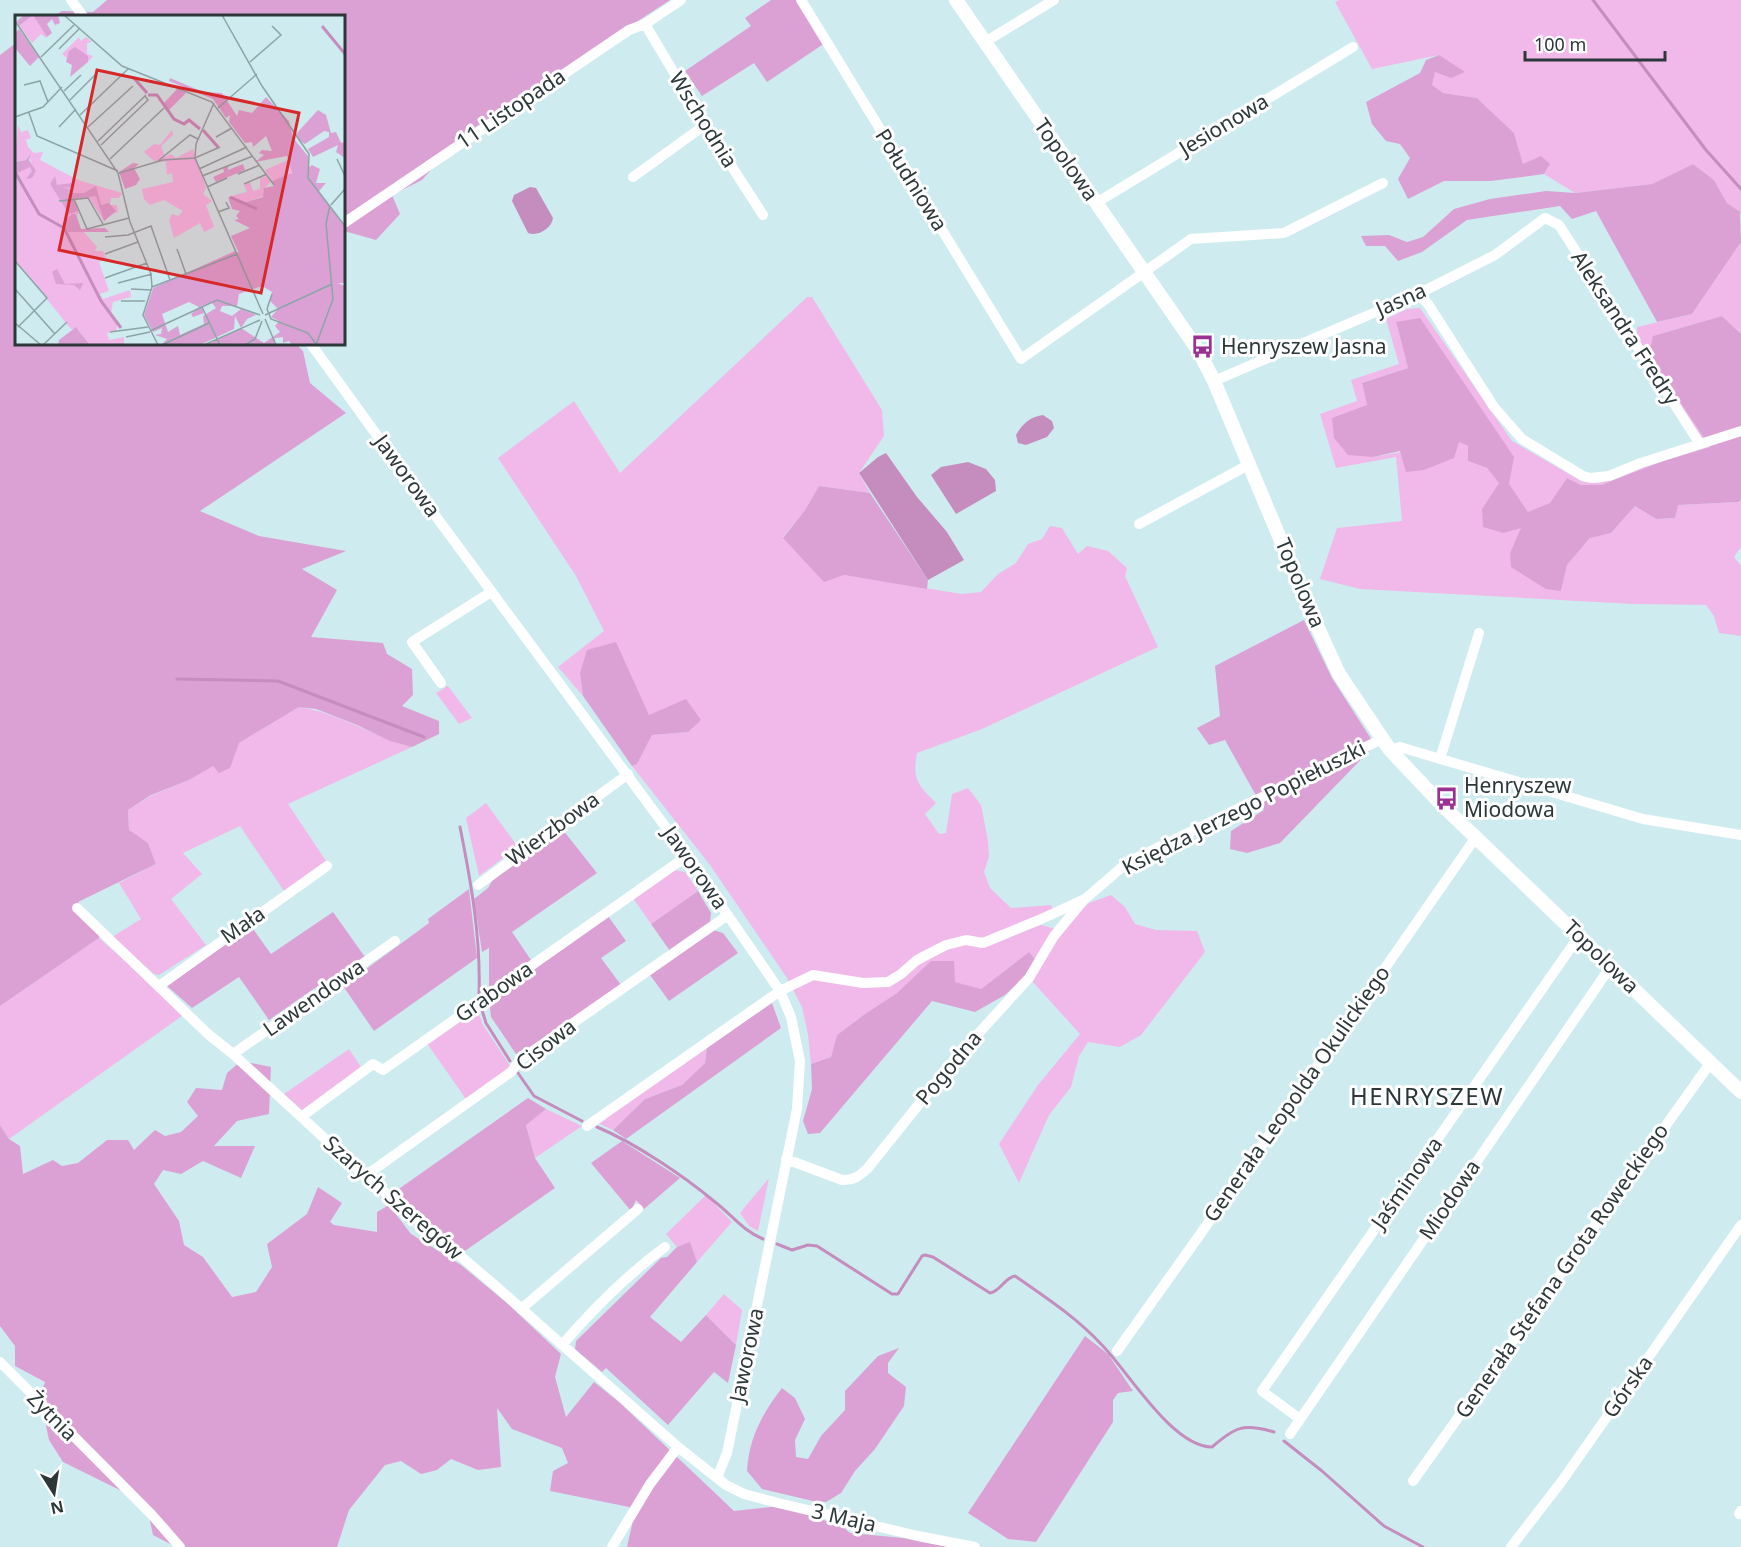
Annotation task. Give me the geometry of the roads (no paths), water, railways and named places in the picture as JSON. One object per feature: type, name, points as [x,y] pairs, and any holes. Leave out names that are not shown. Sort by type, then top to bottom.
[{"type":"street","points":[[71,0],[82,15]]},
{"type":"street","name":"11 Listopada","points":[[345,222],[629,30],[645,24],[681,0]]},
{"type":"street","name":"Południowa","points":[[801,0],[1021,359],[1082,318],[1143,272]]},
{"type":"street","name":"Topolowa","points":[[956,0],[1187,333],[1214,381],[1312,615],[1340,674],[1386,745],[1476,837],[1741,1092]]},
{"type":"street","points":[[985,42],[1054,0]]},
{"type":"street","name":"Wschodnia","points":[[645,24],[763,215]]},
{"type":"street","name":"Jesionowa","points":[[1096,203],[1353,47]]},
{"type":"street","points":[[633,177],[705,124]]},
{"type":"street","points":[[1143,272],[1191,239],[1284,233],[1383,183]]},
{"type":"street","name":"Jasna","points":[[1214,381],[1418,294],[1495,255],[1545,218]]},
{"type":"street","name":"Aleksandra Fredry","points":[[1545,218],[1559,225],[1700,444]]},
{"type":"street","points":[[1418,294],[1428,304],[1494,407],[1522,439],[1582,476],[1591,478],[1609,476],[1641,463],[1741,431]]},
{"type":"street","name":"Jaworowa","points":[[312,345],[687,856],[780,991],[791,1017],[801,1061],[797,1109],[727,1453],[717,1478]]},
{"type":"street","points":[[1139,524],[1250,464]]},
{"type":"street","points":[[441,683],[412,642],[491,592]]},
{"type":"street","points":[[1440,759],[1479,633]]},
{"type":"street","points":[[1386,745],[1400,747],[1643,819],[1741,835]]},
{"type":"street","name":"Księdza Jerzego Popiełuszki","points":[[587,1126],[780,991],[813,975],[863,984],[888,982],[917,960],[946,945],[966,940],[983,943],[1085,899],[1128,862],[1386,745]]},
{"type":"street","name":"Wierzbowa","points":[[478,885],[628,774]]},
{"type":"street","name":"Generała Leopolda Okulickiego","points":[[1117,1351],[1476,837]]},
{"type":"street","name":"Grabowa","points":[[301,1117],[373,1064],[383,1070],[687,856]]},
{"type":"street","name":"Mała","points":[[159,986],[327,866]]},
{"type":"street","name":"Pogodna","points":[[786,1159],[842,1180],[849,1181],[858,1177],[867,1169],[956,1058],[1029,978],[1054,936],[1085,899]]},
{"type":"street","name":"Szarych Szeregów","points":[[77,908],[208,1034],[233,1054],[365,1176],[678,1447],[717,1478]]},
{"type":"street","name":"Cisowa","points":[[365,1176],[511,1072],[520,1060],[728,915]]},
{"type":"street","name":"Jaśminowa","points":[[1300,1419],[1262,1391],[1579,936]]},
{"type":"street","name":"Lawendowa","points":[[233,1054],[395,942]]},
{"type":"street","name":"Miodowa","points":[[1290,1434],[1611,966]]},
{"type":"street","name":"Generała Stefana Grota Roweckiego","points":[[1413,1481],[1711,1062]]},
{"type":"street","points":[[521,1310],[638,1209]]},
{"type":"street","name":"Górska","points":[[1511,1547],[1562,1481],[1741,1225]]},
{"type":"street","points":[[562,1345],[584,1320],[665,1247]]},
{"type":"street","name":"Żytnia","points":[[0,1362],[152,1515],[180,1547]]},
{"type":"street","points":[[612,1547],[650,1484],[678,1447]]},
{"type":"street","name":"3 Maja","points":[[717,1478],[734,1490],[747,1495],[918,1536],[975,1547]]},
{"type":"waterway","points":[[1593,0],[1706,150],[1741,189]]},
{"type":"waterway","points":[[177,679],[278,681],[424,737]]},
{"type":"waterway","points":[[460,827],[477,931],[479,994]]},
{"type":"waterway","points":[[481,1007],[486,1023],[510,1061]]},
{"type":"waterway","points":[[518,1073],[534,1096],[582,1121]]},
{"type":"waterway","points":[[597,1127],[643,1151],[674,1171],[703,1192],[743,1227],[763,1239]]},
{"type":"waterway","points":[[777,1244],[792,1250],[808,1245],[817,1246],[892,1294],[898,1294],[922,1256],[925,1255],[933,1257],[990,1293],[1015,1276],[1060,1308],[1091,1334],[1166,1422],[1182,1435],[1197,1444],[1212,1447],[1227,1435],[1240,1429],[1254,1428],[1274,1432]]},
{"type":"waterway","points":[[1284,1441],[1384,1526],[1423,1547]]},
{"type":"place","name":"Henryszew Jasna","points":[[1203,347]]},
{"type":"place","name":"Henryszew Miodowa","points":[[1446,798]]},
{"type":"district","name":"HENRYSZEW","points":[[1427,1097]]}]
